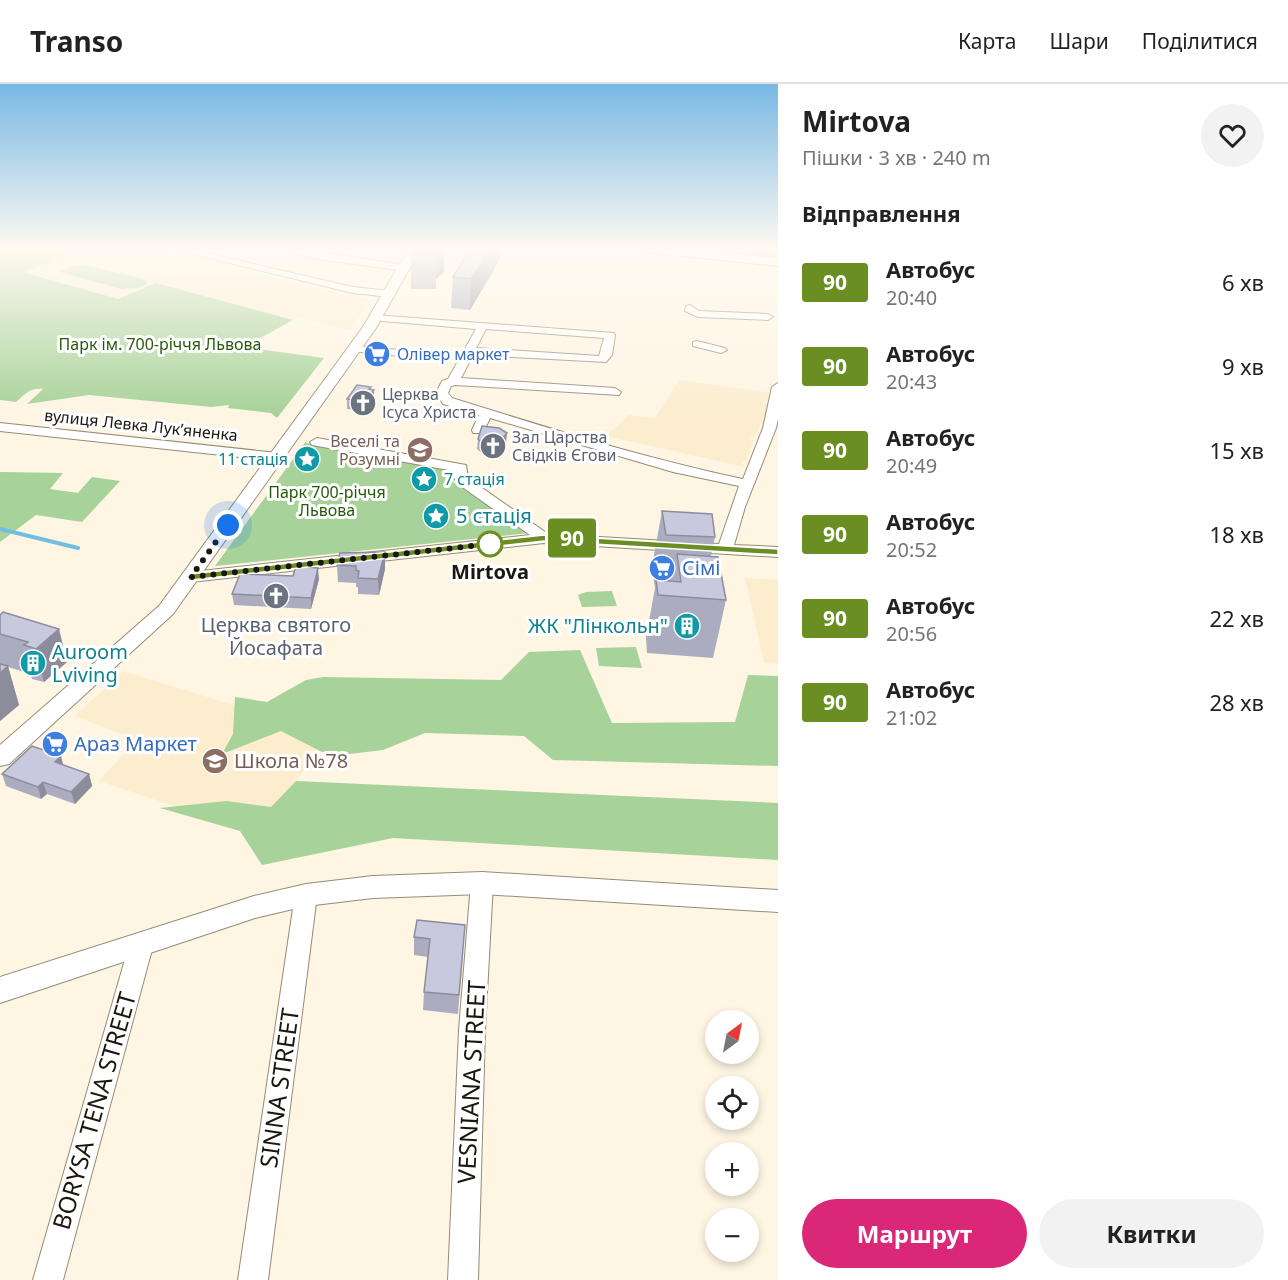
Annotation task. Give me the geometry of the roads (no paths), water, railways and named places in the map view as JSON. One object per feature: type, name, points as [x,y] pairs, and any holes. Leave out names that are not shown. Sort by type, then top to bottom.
[{"type":"main road","points":[[0,758],[166,610],[294,437],[384,304]]},
{"type":"main road","points":[[0,990],[254,907],[306,896],[373,887],[482,883],[778,901]]},
{"type":"street","points":[[690,308],[690,311],[698,314],[768,317]]},
{"type":"street","points":[[375,318],[610,335],[606,355],[602,360],[470,351]]},
{"type":"street","points":[[453,381],[483,325]]},
{"type":"street","points":[[697,344],[721,350]]},
{"type":"street","points":[[355,349],[410,354]]},
{"type":"street","points":[[615,393],[453,381],[448,382],[442,390],[442,397],[447,401],[486,413],[678,469],[747,484]]},
{"type":"street","points":[[726,548],[747,484],[773,418],[778,387]]},
{"type":"street","points":[[478,430],[486,413]]},
{"type":"street","name":"вулиця Левка Лукʼяненка","points":[[0,427],[278,457]]},
{"type":"street","points":[[317,442],[461,468],[460,476],[463,481],[544,538]]},
{"type":"street","points":[[191,577],[544,538],[778,552]]},
{"type":"street","name":"VESNIANA STREET","points":[[463,1280],[472,1030],[473,931],[482,883]]},
{"type":"street","name":"SINNA STREET","points":[[253,1280],[306,896]]},
{"type":"street","name":"BORYSA TENA STREET","points":[[48,1280],[142,942]]},
{"type":"waterway","points":[[0,529],[78,548]]},
{"type":"place","name":"Олівер маркет","points":[[377,354]]},
{"type":"place","name":"Церква Ісуса Христа","points":[[363,403]]},
{"type":"place","name":"Зал Царства Свідків Єгови","points":[[493,446]]},
{"type":"place","name":"Веселі та Розумні","points":[[420,450]]},
{"type":"place","name":"11 стація","points":[[307,459]]},
{"type":"place","name":"7 стація","points":[[424,479]]},
{"type":"place","name":"5 стація","points":[[436,516]]},
{"type":"place","name":"Mirtova","points":[[490,544]]},
{"type":"place","name":"Сімі","points":[[662,568]]},
{"type":"place","name":"Церква святого Йосафата","points":[[276,596]]},
{"type":"place","name":"ЖК \"Лінкольн\"","points":[[687,626]]},
{"type":"place","name":"Auroom Lviving","points":[[33,663]]},
{"type":"place","name":"Араз Маркет","points":[[55,744]]},
{"type":"place","name":"Школа №78","points":[[215,761]]},
{"type":"park label","name":"Парк ім. 700-річчя Львова","points":[[160,344]]},
{"type":"park label","name":"Парк 700-річчя Львова","points":[[327,501]]}]
